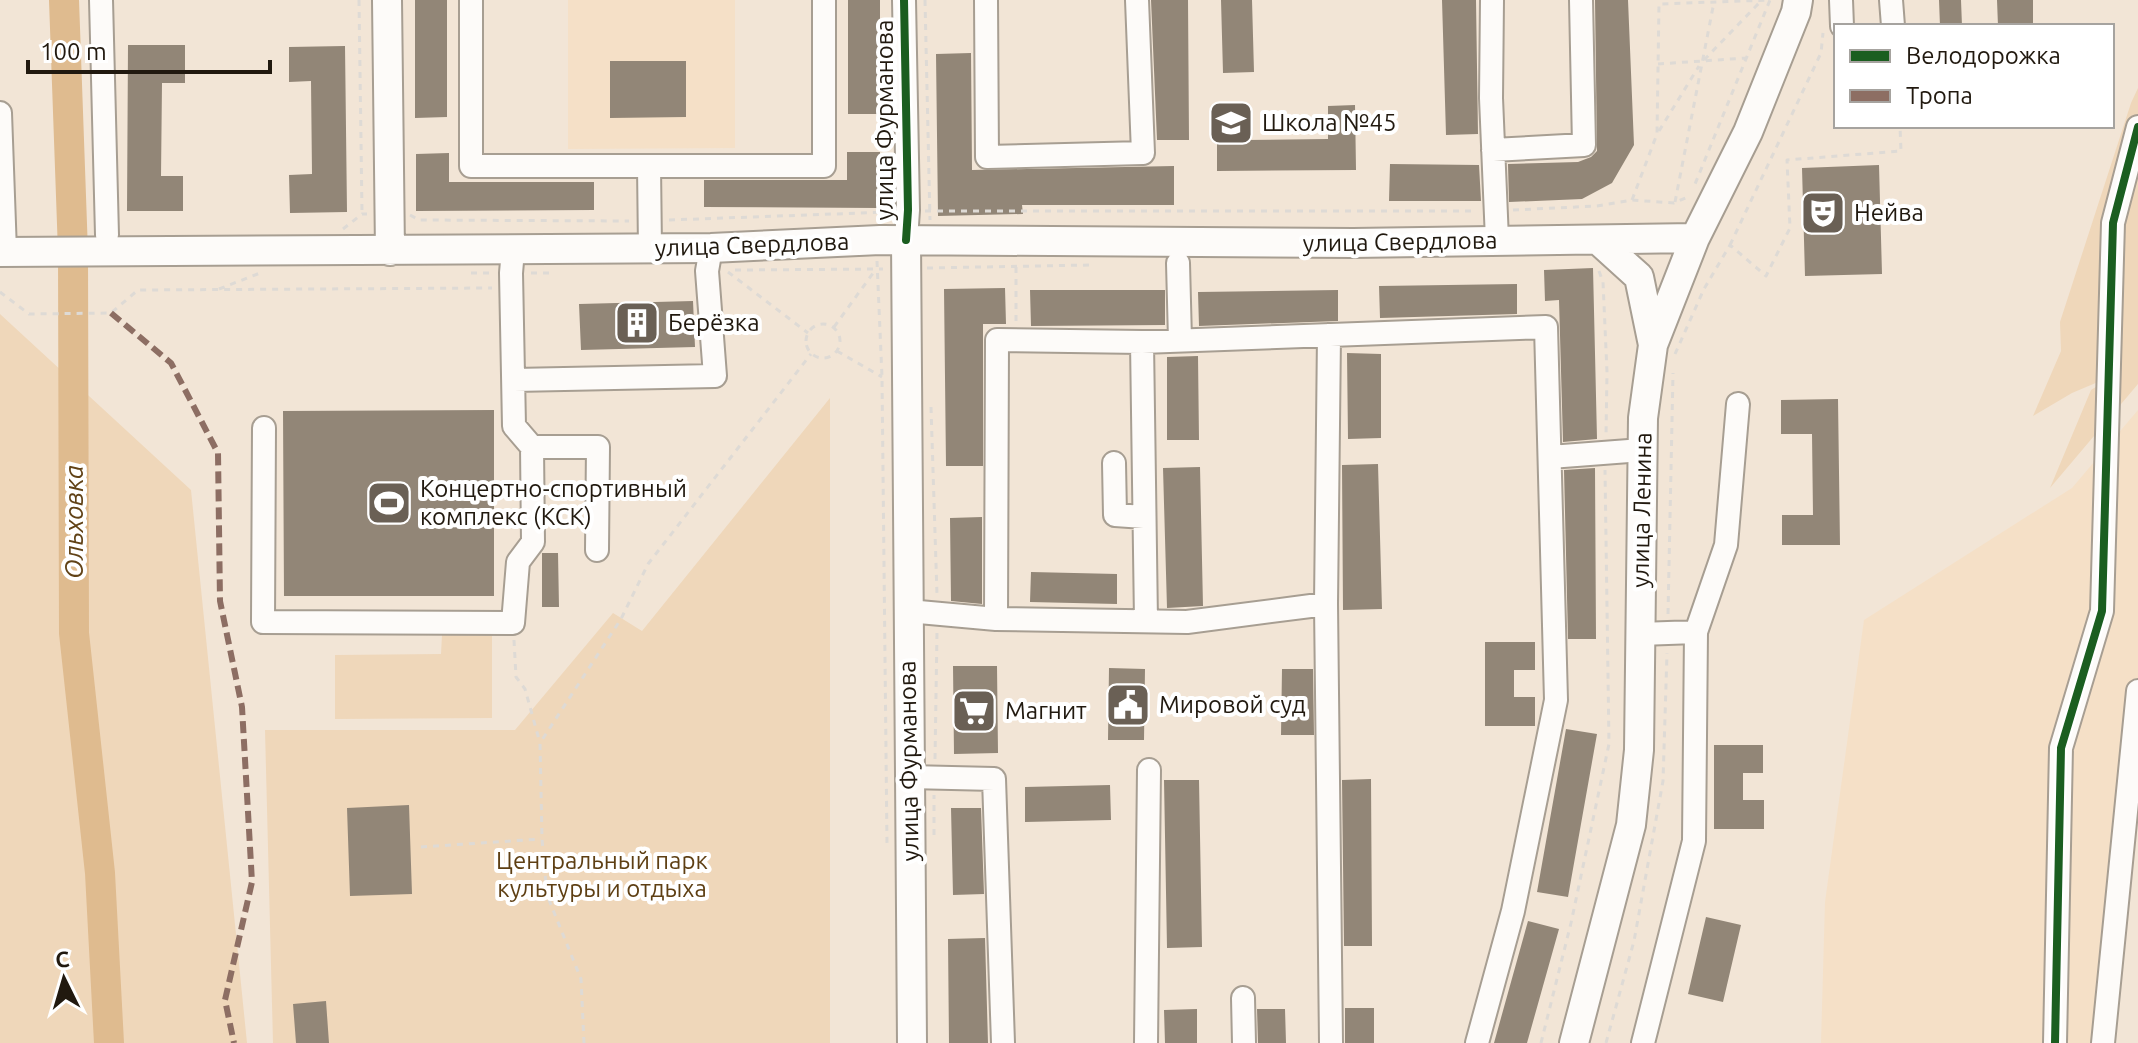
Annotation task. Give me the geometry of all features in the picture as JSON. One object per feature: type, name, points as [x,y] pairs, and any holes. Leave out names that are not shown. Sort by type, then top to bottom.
[{"type":"main road","points":[[387,0],[390,251]]},
{"type":"main road","name":"улица Ленина","points":[[1574,1043],[1631,825],[1654,633],[1642,450],[1653,345],[1695,238],[1748,132],[1798,0]]},
{"type":"main road","name":"улица Свердлова","points":[[3,252],[40,252],[108,243],[390,251],[650,249],[718,259],[906,240],[1353,243],[1695,238]]},
{"type":"main road","name":"улица Фурманова","points":[[906,240],[908,611],[922,778],[912,1043]]},
{"type":"main road","points":[[1598,240],[1639,277],[1653,345]]},
{"type":"street","points":[[101,0],[108,243]]},
{"type":"street","points":[[471,0],[471,166],[824,166],[824,0]]},
{"type":"street","name":"улица Фурманова","points":[[904,0],[906,240]]},
{"type":"street","points":[[986,0],[987,157],[1143,153],[1137,0]]},
{"type":"street","points":[[1492,0],[1497,240]]},
{"type":"street","points":[[1493,150],[1584,145],[1581,0]]},
{"type":"street","points":[[1833,26],[1841,0]]},
{"type":"street","points":[[1891,0],[1893,24]]},
{"type":"street","points":[[0,113],[3,252]]},
{"type":"street","points":[[2055,1043],[2061,748],[2102,611],[2113,223],[2138,127]]},
{"type":"street","points":[[649,166],[650,249]]},
{"type":"street","points":[[264,428],[263,622],[513,623],[518,562],[533,542],[532,447],[514,426],[513,250]]},
{"type":"street","points":[[514,380],[715,376],[707,271],[718,259]]},
{"type":"street","points":[[1178,263],[1180,340]]},
{"type":"street","points":[[996,619],[997,340],[1142,342],[1546,327],[1556,700],[1513,911],[1477,1043]]},
{"type":"street","points":[[1329,335],[1326,604],[1331,1043]]},
{"type":"street","points":[[1142,342],[1146,621]]},
{"type":"street","points":[[1643,1043],[1694,841],[1696,632],[1726,545],[1738,404]]},
{"type":"street","points":[[532,447],[598,447],[597,550]]},
{"type":"street","points":[[1550,457],[1642,450]]},
{"type":"street","points":[[1114,463],[1115,515],[1144,517]]},
{"type":"street","points":[[908,611],[996,619],[1187,622],[1326,604]]},
{"type":"street","points":[[1654,633],[1696,632]]},
{"type":"street","points":[[2103,1043],[2138,691]]},
{"type":"street","points":[[1146,1043],[1149,770]]},
{"type":"street","points":[[922,778],[994,779],[1003,1043]]},
{"type":"street","points":[[1243,998],[1244,1043]]},
{"type":"path","points":[[343,229],[362,214],[359,0]]},
{"type":"path","points":[[925,0],[929,211],[1495,211],[1597,206],[1632,200],[1674,203],[1689,198],[1770,0],[1659,4],[1657,134]]},
{"type":"path","points":[[1632,200],[1657,134],[1701,63],[1761,1]]},
{"type":"path","points":[[1674,203],[1714,2]]},
{"type":"path","points":[[1606,1043],[1634,941],[1663,781],[1654,633],[1673,360],[1704,289],[1730,245],[1833,26]]},
{"type":"path","points":[[1658,64],[1746,58]]},
{"type":"path","points":[[1730,245],[1766,276],[1790,228],[1787,160],[1901,151],[1900,128]]},
{"type":"path","points":[[718,259],[808,333]]},
{"type":"path","points":[[1016,267],[1016,341]]},
{"type":"path","points":[[834,327],[876,269],[882,377],[887,853]]},
{"type":"path","points":[[1541,1043],[1571,923],[1609,744],[1605,453],[1607,372],[1603,282]]},
{"type":"path","points":[[0,292],[29,314],[111,313],[138,290],[494,288]]},
{"type":"path","points":[[819,324],[834,327],[840,339],[837,351],[825,358],[811,354],[806,344],[808,333],[819,324]]},
{"type":"path","points":[[837,351],[882,377]]},
{"type":"path","points":[[540,743],[621,619],[648,564],[811,354]]},
{"type":"path","points":[[930,394],[937,613],[922,778],[934,841]]},
{"type":"path","points":[[513,623],[516,677],[525,689],[540,743],[542,839],[547,895],[581,979],[584,1043]]},
{"type":"path","points":[[421,847],[542,839]]},
{"type":"shaded area","points":[[568,0],[735,0],[735,148],[568,149]]},
{"type":"shaded area","points":[[2138,410],[2138,708],[2109,1043],[1821,1043],[1825,902],[1864,620],[2072,488]]},
{"type":"green space","points":[[2138,88],[2138,384],[2050,488],[2091,390],[2117,374],[2072,393],[2033,416],[2061,351],[2060,322]]},
{"type":"green space","points":[[0,314],[191,490],[247,1043],[0,1043]]},
{"type":"green space","name":"Центральный парк культуры и отдыха","points":[[830,398],[830,1043],[273,1043],[265,730],[515,730],[613,613],[642,631]]},
{"type":"green space","points":[[442,635],[492,635],[492,718],[335,719],[335,655],[441,654]]},
{"type":"building","points":[[415,0],[447,0],[447,117],[415,118]]},
{"type":"building","points":[[848,0],[880,0],[880,114],[848,114]]},
{"type":"building","points":[[1151,0],[1188,0],[1189,140],[1157,140]]},
{"type":"building","points":[[1221,0],[1252,0],[1254,72],[1223,73]]},
{"type":"building","points":[[1442,0],[1476,0],[1478,134],[1446,135]]},
{"type":"building","points":[[1595,0],[1628,0],[1634,145],[1612,183],[1582,199],[1509,202],[1508,164],[1578,162],[1597,151]]},
{"type":"building","points":[[1939,0],[1961,0],[1962,24],[1940,24]]},
{"type":"building","points":[[1997,0],[2033,0],[2033,24],[1998,24]]},
{"type":"building","points":[[128,45],[185,45],[185,83],[162,83],[161,176],[183,176],[183,211],[127,211]]},
{"type":"building","points":[[345,46],[347,212],[290,213],[289,175],[312,174],[311,81],[289,82],[289,47]]},
{"type":"building","points":[[971,53],[972,170],[1174,166],[1174,205],[1022,205],[1023,214],[938,216],[936,54]]},
{"type":"building","points":[[610,61],[686,61],[686,117],[610,118]]},
{"type":"building","name":"Школа №45","points":[[1355,105],[1356,170],[1217,171],[1217,106],[1245,106],[1245,140],[1328,139],[1328,106]]},
{"type":"building","points":[[847,152],[880,152],[879,208],[704,207],[704,180],[847,180]]},
{"type":"building","points":[[449,153],[449,182],[594,182],[594,210],[416,211],[416,154]]},
{"type":"building","points":[[1390,164],[1479,165],[1481,201],[1389,201]]},
{"type":"building","points":[[1879,165],[1882,274],[1805,276],[1802,168]]},
{"type":"building","points":[[1593,268],[1597,439],[1563,442],[1559,300],[1545,301],[1544,270]]},
{"type":"building","points":[[1517,284],[1517,314],[1380,318],[1379,286]]},
{"type":"building","points":[[1005,288],[1006,324],[983,324],[983,466],[946,466],[944,289]]},
{"type":"building","points":[[1030,290],[1165,290],[1165,325],[1031,326]]},
{"type":"building","points":[[1338,290],[1338,321],[1199,326],[1198,292]]},
{"type":"building","name":"Берёзка","points":[[693,301],[695,347],[581,350],[579,304]]},
{"type":"building","points":[[1347,353],[1381,354],[1381,438],[1348,439]]},
{"type":"building","points":[[1198,356],[1199,440],[1167,440],[1167,357]]},
{"type":"building","points":[[1838,399],[1840,545],[1782,545],[1782,515],[1813,515],[1812,434],[1781,434],[1781,400]]},
{"type":"building","name":"Концертно-спортивный комплекс (КСК)","points":[[494,410],[494,596],[284,596],[283,411]]},
{"type":"building","points":[[1378,464],[1382,609],[1343,610],[1342,465]]},
{"type":"building","points":[[1200,467],[1203,606],[1167,608],[1163,468]]},
{"type":"building","points":[[1595,468],[1596,639],[1568,639],[1564,470]]},
{"type":"building","points":[[982,517],[982,604],[951,601],[950,518]]},
{"type":"building","points":[[542,553],[558,553],[559,607],[542,607]]},
{"type":"building","points":[[1031,572],[1117,574],[1117,604],[1030,602]]},
{"type":"building","points":[[1485,642],[1535,642],[1535,670],[1514,670],[1514,697],[1535,697],[1535,726],[1485,726]]},
{"type":"building","points":[[953,666],[997,666],[998,753],[954,754]]},
{"type":"building","points":[[1109,668],[1145,669],[1144,740],[1108,740]]},
{"type":"building","points":[[1282,669],[1313,669],[1314,735],[1281,735]]},
{"type":"building","points":[[1566,729],[1597,734],[1568,897],[1537,892]]},
{"type":"building","points":[[1714,745],[1763,745],[1763,773],[1743,773],[1743,800],[1764,800],[1764,829],[1714,829]]},
{"type":"building","points":[[1371,779],[1372,946],[1344,946],[1342,780]]},
{"type":"building","points":[[1164,780],[1199,780],[1202,947],[1167,948]]},
{"type":"building","points":[[1110,785],[1111,820],[1025,822],[1025,787]]},
{"type":"building","points":[[409,805],[412,894],[350,896],[347,808]]},
{"type":"building","points":[[951,808],[981,808],[984,894],[953,895]]},
{"type":"building","points":[[1706,917],[1741,925],[1723,1002],[1688,994]]},
{"type":"building","points":[[1528,921],[1559,929],[1527,1043],[1494,1043]]},
{"type":"building","points":[[985,938],[988,1043],[949,1043],[948,939]]},
{"type":"building","points":[[326,1001],[329,1043],[296,1043],[293,1004]]},
{"type":"building","points":[[1345,1008],[1374,1008],[1374,1043],[1345,1043]]},
{"type":"building","points":[[1197,1009],[1197,1043],[1165,1043],[1164,1010]]},
{"type":"building","points":[[1257,1009],[1285,1009],[1286,1043],[1258,1043]]},
{"type":"waterway","name":"Ольховка","points":[[64,0],[73,252],[74,633],[100,873],[109,1043]]},
{"type":"marked path","points":[[111,313],[171,363],[218,453],[220,601],[242,707],[252,882],[225,1000],[234,1043]]},
{"type":"cycle path","points":[[904,0],[906,240]]},
{"type":"cycle path","points":[[2055,1043],[2061,748],[2102,611],[2113,223],[2138,127]]},
{"type":"place","name":"Школа №45","points":[[1231,123]]},
{"type":"place","name":"Нейва","points":[[1823,213]]},
{"type":"place","name":"Берёзка","points":[[637,323]]},
{"type":"place","name":"Концертно-спортивный комплекс (КСК)","points":[[389,503]]},
{"type":"place","name":"Мировой суд","points":[[1128,705]]},
{"type":"place","name":"Магнит","points":[[974,711]]}]
